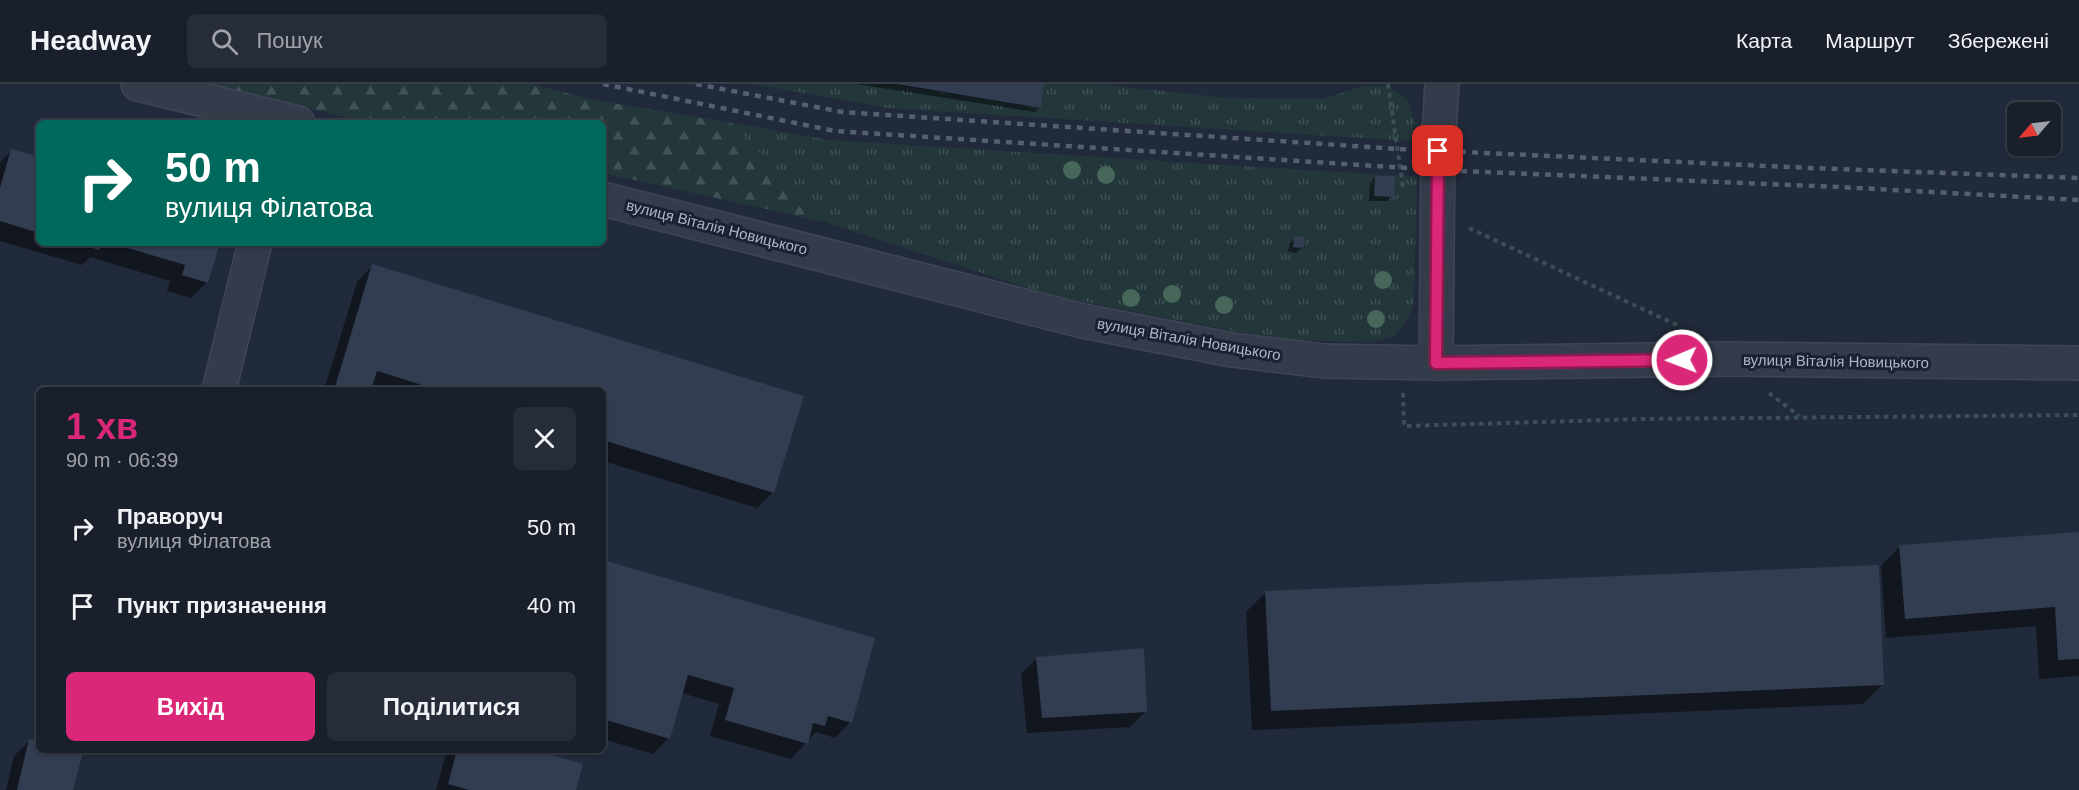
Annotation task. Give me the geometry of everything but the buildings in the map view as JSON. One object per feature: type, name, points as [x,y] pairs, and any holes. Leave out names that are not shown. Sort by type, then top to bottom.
[{"type":"street","points":[[138,84],[282,120]]},
{"type":"street","points":[[1436,363],[1438,151],[1442,84]]},
{"type":"street","name":"вулиця Віталія Новицького","points":[[606,200],[1094,323],[1232,350],[1324,361],[1436,363],[1726,359],[2079,363]]},
{"type":"street","points":[[220,387],[254,246]]},
{"type":"path","points":[[1389,84],[1403,189]]},
{"type":"path","points":[[1462,225],[1680,327]]},
{"type":"path","points":[[1404,392],[1404,426],[1642,419],[2079,415]]},
{"type":"green space","points":[[209,84],[530,84],[594,100],[732,123],[825,222],[606,174],[606,120],[361,120],[208,86]]},
{"type":"green space","points":[[753,84],[889,84],[1041,108],[1044,84],[1094,84],[1228,98],[1323,99],[1364,86],[1389,86],[1407,99],[1415,123],[1410,141],[888,108]]},
{"type":"green space","points":[[732,123],[829,140],[1417,177],[1414,300],[1408,319],[1394,336],[1368,342],[1290,340],[1050,295],[825,222]]},
{"type":"railway","points":[[603,84],[835,131],[1438,170],[2079,200]]},
{"type":"railway","points":[[696,84],[842,112],[1399,149],[2079,178]]},
{"type":"route","points":[[1438,151],[1436,363],[1682,360]]}]
